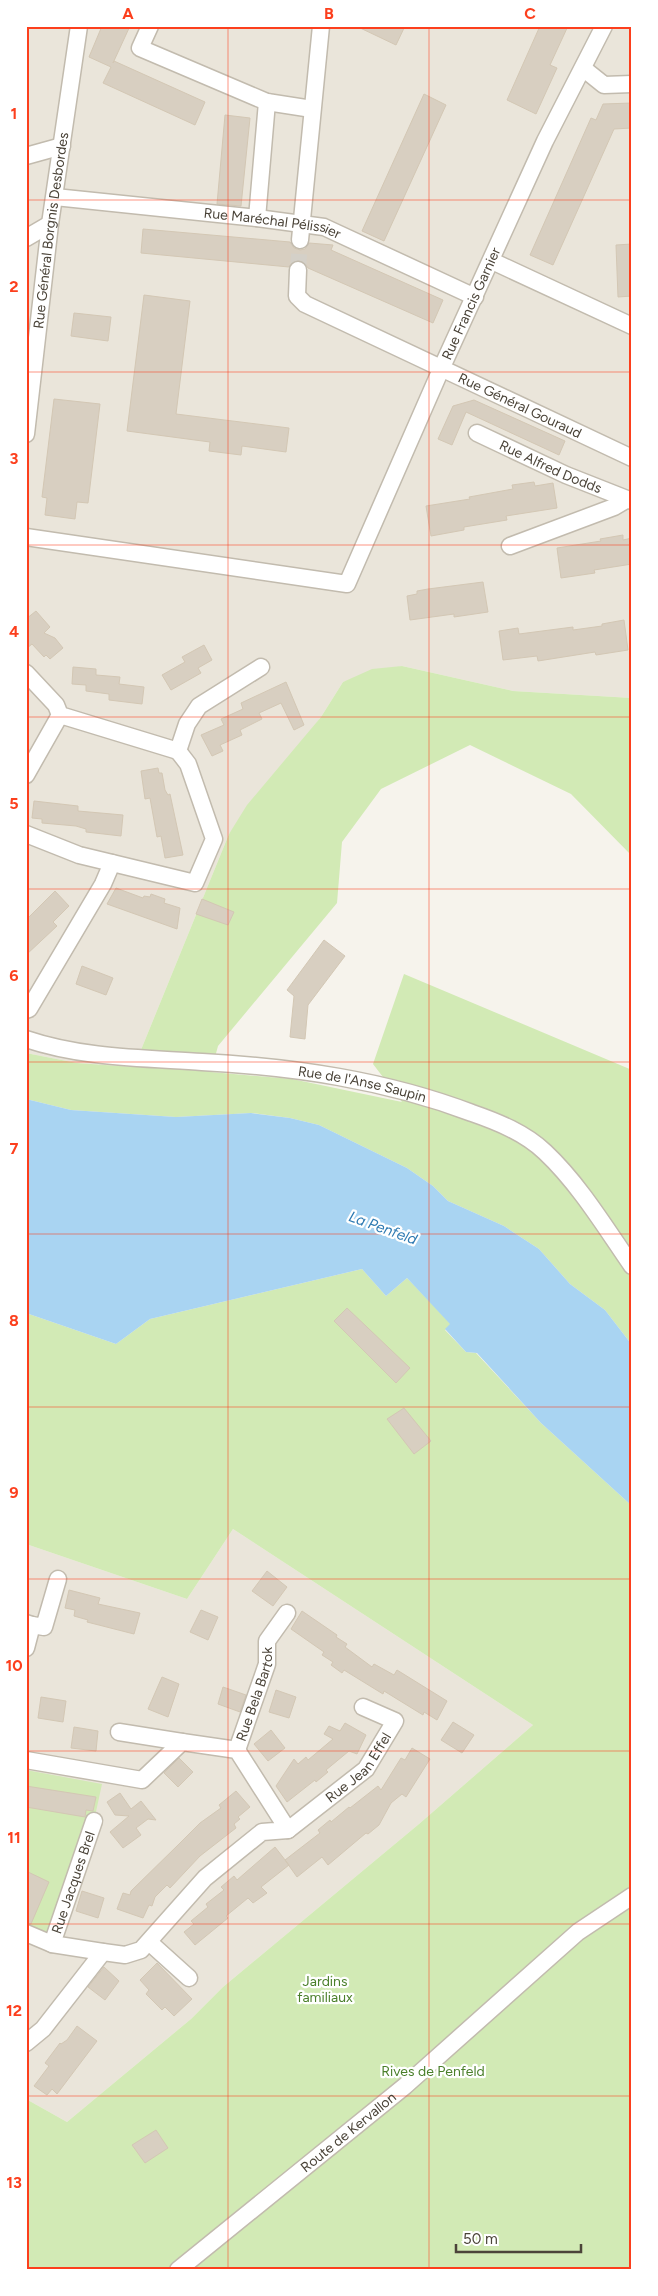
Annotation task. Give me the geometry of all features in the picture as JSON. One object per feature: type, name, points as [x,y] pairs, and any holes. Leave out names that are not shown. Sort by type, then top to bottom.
[{"type":"street","name":"Rue Général Borgnis Desbordes","points":[[26,434],[50,224],[79,26]]},
{"type":"street","points":[[150,26],[140,48],[267,102],[312,109]]},
{"type":"street","points":[[300,240],[321,26]]},
{"type":"street","name":"Rue Francis Garnier","points":[[26,537],[347,584],[442,367],[545,142],[584,69],[604,26]]},
{"type":"street","points":[[584,69],[604,85],[632,84]]},
{"type":"street","points":[[257,218],[267,102]]},
{"type":"street","points":[[26,156],[62,146]]},
{"type":"street","name":"Rue Maréchal Pélissier","points":[[54,198],[257,218],[324,227],[475,297]]},
{"type":"street","points":[[26,238],[50,224]]},
{"type":"street","points":[[492,261],[632,326]]},
{"type":"street","name":"Rue Général Gouraud","points":[[298,270],[297,296],[305,304],[632,458]]},
{"type":"street","name":"Rue Alfred Dodds","points":[[477,433],[629,500]]},
{"type":"street","name":"Rue Alfred Dodds","points":[[510,546],[629,500]]},
{"type":"street","points":[[178,751],[187,724],[199,706],[261,667]]},
{"type":"street","points":[[26,673],[56,705],[60,714],[178,751],[188,764],[214,839],[195,883],[79,855],[26,834]]},
{"type":"street","points":[[26,774],[60,714]]},
{"type":"street","points":[[26,1010],[29,1009],[34,1001],[103,884],[112,863]]},
{"type":"street","name":"Rue de l'Anse Saupin","points":[[26,1039],[48,1046],[110,1056],[254,1065],[316,1072],[369,1082],[449,1104],[522,1135],[544,1151],[573,1183],[632,1266]]},
{"type":"street","points":[[26,1648],[29,1624],[44,1628],[58,1579]]},
{"type":"street","name":"Rue Bela Bartok","points":[[237,1750],[267,1664],[267,1641],[287,1613]]},
{"type":"street","name":"Rue Jean Effel","points":[[288,1830],[366,1769],[396,1721],[363,1707]]},
{"type":"street","points":[[26,1933],[52,1944],[103,1952],[125,1955],[141,1950],[204,1878],[262,1832],[288,1830],[237,1750],[119,1732]]},
{"type":"street","points":[[26,1760],[103,1775],[142,1780],[182,1742]]},
{"type":"street","name":"Rue Jacques Brel","points":[[52,1944],[94,1821]]},
{"type":"street","name":"Route de Kervallon","points":[[178,2270],[405,2086],[578,1932],[632,1896]]},
{"type":"street","points":[[149,1942],[189,1978]]},
{"type":"street","points":[[26,2043],[43,2029],[103,1952]]},
{"type":"shaded area","points":[[26,26],[632,26],[632,698],[513,691],[402,666],[343,682],[321,717],[229,834],[134,1067],[77,1063],[26,1053]]},
{"type":"shaded area","points":[[233,1529],[533,1725],[419,1824],[223,1987],[191,2019],[67,2122],[26,2099],[26,1544],[187,1599]]},
{"type":"green space","points":[[402,666],[513,691],[632,698],[632,856],[571,794],[470,745],[381,789],[342,842],[337,903],[218,1046],[211,1072],[292,1079],[402,1102],[373,1064],[404,974],[632,1070],[632,1345],[605,1310],[570,1284],[539,1249],[504,1226],[448,1201],[433,1186],[407,1168],[319,1125],[290,1118],[252,1113],[176,1117],[71,1110],[26,1099],[26,1053],[77,1063],[134,1067],[229,834],[247,805],[321,717],[343,682],[372,669]]},
{"type":"green space","name":"Rives de Penfeld","points":[[362,1269],[386,1296],[407,1278],[451,1324],[445,1330],[466,1352],[476,1353],[541,1423],[632,1506],[632,2270],[26,2270],[26,2099],[67,2122],[191,2019],[223,1987],[419,1824],[533,1725],[233,1529],[187,1599],[26,1544],[26,1313],[116,1344],[150,1319]]},
{"type":"green space","points":[[26,1770],[102,1784],[94,1821],[50,1937],[26,1926]]},
{"type":"water","name":"La Penfeld","points":[[26,1099],[71,1110],[176,1117],[251,1113],[290,1118],[319,1125],[407,1168],[433,1186],[448,1201],[504,1226],[539,1249],[570,1284],[605,1310],[632,1345],[632,1506],[541,1423],[477,1353],[466,1352],[445,1329],[450,1324],[407,1278],[386,1296],[362,1269],[150,1319],[116,1344],[26,1313]]},
{"type":"building","points":[[102,26],[130,26],[113,63],[114,61],[205,102],[195,125],[103,83],[111,67],[89,57]]},
{"type":"building","points":[[356,26],[405,26],[396,45]]},
{"type":"building","points":[[540,26],[568,26],[550,65],[557,68],[536,114],[507,100]]},
{"type":"building","points":[[424,94],[446,105],[384,241],[362,231]]},
{"type":"building","points":[[632,103],[632,128],[614,129],[553,265],[530,255],[591,118],[596,120],[603,104]]},
{"type":"building","points":[[225,115],[250,118],[241,206],[217,204]]},
{"type":"building","points":[[143,229],[290,242],[294,248],[300,250],[305,249],[309,243],[333,245],[331,250],[443,300],[433,323],[308,268],[304,262],[299,260],[293,261],[289,267],[141,253]]},
{"type":"building","points":[[632,244],[632,296],[618,297],[616,245]]},
{"type":"building","points":[[144,295],[190,301],[176,414],[289,428],[286,452],[242,446],[241,455],[209,451],[210,442],[127,431]]},
{"type":"building","points":[[74,313],[111,317],[108,341],[71,336]]},
{"type":"building","points":[[54,399],[100,404],[88,503],[77,502],[75,519],[45,515],[47,498],[42,497]]},
{"type":"building","points":[[474,400],[565,441],[559,455],[466,412],[452,445],[438,439],[453,406]]},
{"type":"building","points":[[534,482],[535,486],[553,483],[557,508],[506,516],[507,520],[464,527],[464,530],[431,536],[426,506],[470,499],[469,497],[513,489],[512,485]]},
{"type":"building","points":[[623,535],[623,540],[632,538],[632,564],[594,570],[595,573],[561,578],[557,548],[601,541],[600,539]]},
{"type":"building","points":[[483,582],[488,612],[454,617],[454,614],[410,620],[407,596],[417,594],[417,591]]},
{"type":"building","points":[[36,611],[50,627],[44,633],[55,638],[63,648],[50,659],[46,655],[44,657],[32,644],[26,649],[26,619]]},
{"type":"building","points":[[624,620],[628,650],[596,655],[595,652],[538,661],[537,656],[503,660],[499,631],[518,628],[519,634],[573,627],[573,630],[602,626],[602,624]]},
{"type":"building","points":[[204,645],[212,660],[198,668],[201,673],[171,690],[162,675],[185,662],[182,657]]},
{"type":"building","points":[[73,667],[96,669],[96,675],[120,677],[119,684],[144,687],[142,704],[109,700],[109,694],[86,691],[86,685],[72,684]]},
{"type":"building","points":[[286,682],[304,725],[294,730],[281,703],[259,713],[262,719],[240,730],[242,735],[220,745],[223,751],[212,756],[201,735],[224,725],[221,719],[243,709],[241,703]]},
{"type":"building","points":[[158,768],[159,773],[162,773],[165,790],[168,795],[170,794],[183,855],[165,858],[161,836],[157,837],[150,798],[145,799],[141,771]]},
{"type":"building","points":[[34,801],[78,806],[78,811],[123,815],[121,836],[86,832],[86,829],[76,826],[42,823],[42,819],[32,818]]},
{"type":"building","points":[[116,888],[143,898],[144,896],[150,897],[151,894],[165,899],[164,903],[180,908],[177,929],[107,904]]},
{"type":"building","points":[[55,891],[69,906],[53,922],[57,926],[26,955],[26,920]]},
{"type":"building","points":[[202,899],[234,912],[228,925],[196,914]]},
{"type":"building","points":[[324,940],[345,956],[308,1005],[305,1039],[290,1037],[294,996],[287,990]]},
{"type":"building","points":[[82,966],[113,978],[106,995],[76,984]]},
{"type":"building","points":[[347,1308],[410,1368],[396,1383],[334,1321]]},
{"type":"building","points":[[404,1408],[431,1441],[414,1454],[387,1419]]},
{"type":"building","points":[[267,1571],[287,1587],[273,1606],[252,1591]]},
{"type":"building","points":[[69,1590],[100,1598],[98,1604],[140,1613],[134,1634],[87,1622],[88,1620],[74,1616],[75,1610],[65,1608]]},
{"type":"building","points":[[201,1610],[218,1617],[208,1640],[190,1632]]},
{"type":"building","points":[[302,1611],[337,1635],[336,1637],[347,1644],[345,1647],[372,1667],[374,1664],[394,1675],[397,1670],[447,1701],[437,1720],[424,1712],[423,1715],[384,1691],[383,1694],[344,1670],[342,1673],[331,1665],[333,1662],[322,1655],[324,1652],[291,1629]]},
{"type":"building","points":[[162,1677],[179,1684],[168,1717],[148,1709]]},
{"type":"building","points":[[223,1687],[246,1695],[240,1712],[218,1704]]},
{"type":"building","points":[[276,1690],[296,1697],[289,1718],[269,1712]]},
{"type":"building","points":[[41,1697],[66,1701],[63,1722],[38,1718]]},
{"type":"building","points":[[453,1722],[474,1735],[462,1753],[441,1740]]},
{"type":"building","points":[[345,1723],[366,1735],[357,1754],[349,1751],[326,1770],[328,1772],[316,1782],[315,1780],[287,1802],[276,1786],[294,1759],[298,1764],[306,1757],[308,1760],[333,1739],[324,1734],[329,1726],[340,1731]]},
{"type":"building","points":[[74,1727],[98,1731],[96,1751],[71,1748]]},
{"type":"building","points":[[271,1730],[285,1748],[268,1761],[254,1744]]},
{"type":"building","points":[[412,1748],[430,1759],[406,1797],[402,1794],[391,1803],[379,1825],[368,1834],[366,1833],[328,1865],[322,1857],[297,1877],[285,1860],[320,1833],[318,1830],[330,1820],[331,1822],[378,1786],[381,1790],[401,1758],[405,1760]]},
{"type":"building","points":[[179,1758],[193,1772],[178,1787],[164,1773]]},
{"type":"building","points":[[26,1786],[96,1797],[93,1811],[86,1810],[85,1817],[26,1807]]},
{"type":"building","points":[[236,1791],[250,1807],[238,1817],[240,1819],[234,1824],[236,1828],[200,1856],[170,1888],[167,1885],[155,1897],[152,1906],[149,1905],[143,1918],[117,1909],[123,1893],[130,1895],[131,1891],[200,1823],[221,1808],[219,1805]]},
{"type":"building","points":[[120,1793],[131,1809],[141,1801],[156,1820],[148,1819],[136,1828],[141,1835],[123,1848],[110,1832],[129,1816],[115,1815],[107,1802]]},
{"type":"building","points":[[275,1847],[289,1865],[261,1887],[267,1893],[253,1903],[248,1898],[226,1916],[228,1918],[195,1945],[184,1932],[194,1924],[191,1921],[208,1907],[206,1904],[224,1890],[221,1887],[234,1876],[237,1880]]},
{"type":"building","points":[[26,1871],[49,1882],[31,1924],[26,1923]]},
{"type":"building","points":[[82,1891],[104,1898],[98,1918],[76,1911]]},
{"type":"building","points":[[157,1963],[192,1999],[174,2016],[165,2007],[162,2010],[146,1994],[149,1990],[140,1980]]},
{"type":"building","points":[[104,1967],[119,1981],[105,2000],[88,1987]]},
{"type":"building","points":[[77,2026],[97,2041],[57,2094],[52,2089],[47,2095],[34,2086],[49,2066],[45,2063],[60,2043],[67,2040]]},
{"type":"building","points":[[156,2130],[168,2148],[145,2163],[132,2145]]},
{"type":"tunnel","points":[[298,270],[300,240]]},
{"type":"park label","name":"Jardins familiaux","points":[[325,1989]]}]
